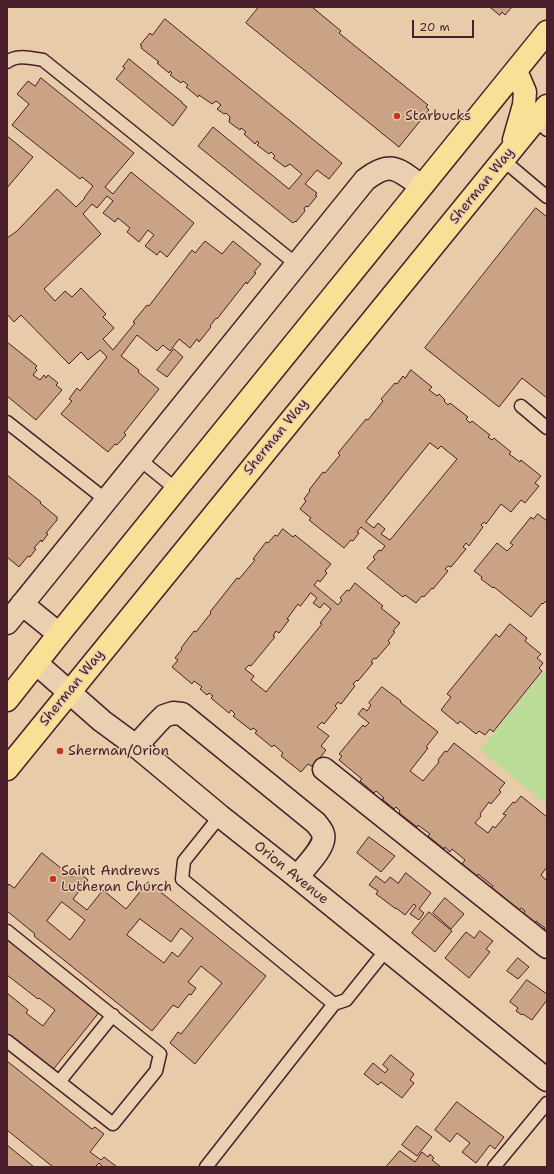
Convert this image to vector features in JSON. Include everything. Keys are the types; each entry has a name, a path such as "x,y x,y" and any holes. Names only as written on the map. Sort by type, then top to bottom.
{"main road":[{"path":"7,700 176,489 547,32"},
{"path":"507,155 524,105 525,92 516,71"},
{"name":"Sherman Way","path":"7,769 507,155 543,119"}],"street":[{"path":"7,623 296,264 366,180 377,170 388,168 400,171 421,186"},
{"path":"22,604 59,634"},
{"name":"Orion Avenue","path":"36,664 102,720 547,1080"},
{"path":"136,746 164,716 173,713 182,714 316,823 323,833 324,842 296,877"},
{"path":"324,769 547,947"}],"lane":[{"path":"7,62 12,58 27,57 43,60 296,264"},
{"path":"507,155 525,179 547,197"},
{"path":"521,406 547,428"},
{"path":"7,422 106,500"},
{"path":"139,459 176,489"},
{"path":"220,816 184,861 182,879 334,1004"},
{"path":"7,931 160,1054 156,1071 113,1124 7,1040"},
{"path":"206,1167 334,1004 346,1000 386,950"},
{"path":"59,1082 113,1016"},
{"path":"494,1167 547,1103"}],"green space":[{"path":"547,667 547,805 480,750"}],"building":[{"path":"259,7 312,7 341,31 339,33 428,105 426,107 429,110 399,147 246,23"},
{"path":"490,7 512,7 505,15 502,12 500,15"},
{"path":"165,19 342,163 329,179 317,170 305,184 317,193 315,195 317,196 308,207 306,206 304,209 305,211 296,222 295,221 293,223 198,146 213,127 289,189 302,174 290,164 285,167 273,158 275,156 271,152 269,154 257,145 259,143 257,141 255,144 244,134 246,132 241,128 240,130 229,122 230,117 226,113 224,114 217,109 221,105 216,101 212,104 199,95 198,97 186,87 188,85 183,81 181,83 170,75 172,73 170,71 169,73 157,63 159,62 141,48 142,46 140,45 150,33 152,35"},
{"path":"129,59 187,107 173,126 116,79 125,68 123,67"},
{"path":"41,78 134,153 105,187 113,194 131,172 194,223 167,257 160,251 157,255 145,246 154,235 148,230 139,242 127,232 130,228 118,218 115,222 103,213 113,201 107,196 97,208 92,204 83,214 101,234 44,289 55,301 65,291 72,297 81,288 106,314 103,317 114,328 103,339 113,350 135,323 133,322 147,305 149,306 192,250 195,253 205,241 222,254 233,241 261,264 254,272 256,273 247,284 246,282 217,319 216,318 199,342 197,339 190,348 179,339 170,351 163,345 157,351 137,335 121,356 139,370 138,372 159,389 124,433 126,435 108,452 61,414 72,401 69,399 77,388 80,391 107,357 100,350 88,360 81,352 69,364 21,315 14,322 7,314 7,238 17,231 57,189 76,207 85,198 93,186 82,177 80,179 12,125 29,104 17,94 28,81 35,86"},
{"path":"7,136 33,157 7,188"},
{"path":"536,208 547,217 547,398 522,378 499,407 425,348"},
{"path":"7,342 37,366 35,368 37,370 33,375 40,380 44,375 46,378 48,375 58,383 56,385 62,390 36,420 7,396"},
{"path":"174,349 183,357 167,377 157,370"},
{"path":"411,370 432,387 429,390 437,396 439,394 448,405 450,403 468,417 466,419 470,423 472,421 490,435 488,437 492,440 494,438 511,452 509,454 520,462 521,460 541,476 535,483 539,486 525,503 521,500 511,512 501,504 486,524 484,522 481,525 483,527 469,546 466,543 463,547 466,549 451,567 448,566 445,569 448,571 433,589 432,588 424,597 422,596 416,603 405,595 403,597 367,568 375,559 373,557 385,546 361,527 357,532 359,533 353,541 351,540 344,548 309,520 311,518 300,509 306,501 304,499 310,491 309,490 323,472 325,473 340,455 338,453 366,419 368,420 383,401 381,399 403,376 405,378","holes":["430,443 438,449 441,446 457,459 390,540 381,534 385,529 378,523 374,528 366,522"]},
{"path":"7,475 57,517 57,520 46,533 48,534 42,542 41,540 34,548 36,549 30,557 28,556 19,567 7,557"},
{"path":"538,514 547,521 547,600 543,604 542,603 531,617 494,587 493,588 481,579 482,577 474,571 497,543 507,551 513,545 510,543 531,517 533,519"},
{"path":"283,529 293,537 295,535 331,564 325,571 327,573 320,582 318,580 314,585 338,605 342,600 340,598 347,590 349,591 355,583 383,606 381,608 400,623 393,631 395,632 388,641 390,643 376,659 374,658 371,662 373,663 358,681 357,680 353,684 355,686 341,704 338,702 335,706 337,708 324,724 322,722 317,727 329,736 321,746 326,750 313,767 308,764 301,772 281,756 283,753 274,745 272,747 255,733 257,731 253,728 251,730 233,716 235,714 231,710 229,713 211,698 213,696 209,693 207,695 200,689 202,687 194,681 192,684 172,667 178,660 175,658 182,649 181,648 194,631 196,632 237,578 239,579 255,560 253,559 266,542 268,543 275,535 277,536","holes":["311,593 317,598 313,603 320,608 324,603 331,609 320,623 322,624 266,692 251,680 254,676 245,669 249,665 251,666 275,637 273,636 276,631 279,633 289,620 287,619 298,604 300,606"]},
{"path":"510,624 527,638 525,641 541,654 537,658 543,663 539,668 542,671 493,732 490,729 485,735 479,731 476,734 460,721 458,724 441,710 451,697 447,694 496,634 499,637"},
{"path":"382,687 438,732 426,747 428,748 410,771 423,781 439,762 438,760 445,751 447,752 454,743 505,783 499,790 501,792 491,804 489,802 475,823 488,833 493,826 495,828 506,815 503,814 513,802 515,803 521,796 547,817 547,867 541,875 547,881 547,932 544,930 545,928 536,921 535,923 523,914 525,911 521,908 519,910 491,888 493,886 462,864 465,860 452,849 450,852 445,847 444,849 428,836 430,834 418,825 417,827 399,813 400,811 396,807 394,809 382,799 384,798 376,791 374,793 360,781 362,779 339,760 342,756 339,754 363,725 365,727 369,723 358,714 363,708 367,711 371,705 369,703"},
{"path":"369,837 395,856 381,872 357,853"},
{"path":"42,853 72,877 77,871 88,880 73,899 87,910 103,890 126,909 148,882 266,976 195,1064 170,1043 178,1032 181,1034 222,983 201,966 188,982 196,988 191,995 189,994 178,1008 173,1005 152,1031 34,936 35,934 7,911 7,887 9,884 14,888","holes":["62,902 85,920 70,940 47,921","140,919 171,942 181,928 193,938 178,957 172,952 164,963 127,935"]},
{"path":"406,873 431,893 419,909 424,913 419,920 410,914 416,906 414,904 405,915 376,894 378,891 369,885 376,876 385,883 390,877 398,883"},
{"path":"445,898 464,914 451,929 433,913"},
{"path":"429,912 452,931 435,952 412,933"},
{"path":"480,931 493,941 486,949 490,952 469,978 445,958 466,932 474,938"},
{"path":"7,935 101,1010 52,1071 7,1035 7,993 28,1010 26,1013 43,1026 55,1010 7,975"},
{"path":"518,958 529,967 518,979 507,971"},
{"path":"527,980 547,994 547,1000 532,1020 516,1011 518,1008 510,1002"},
{"path":"391,1055 414,1074 410,1080 414,1083 402,1098 381,1082 378,1085 364,1074 373,1063 385,1073 388,1069 383,1065"},
{"path":"7,1061 92,1129 95,1127 104,1134 90,1152 101,1160 104,1157 117,1167 103,1167 99,1163 95,1167 53,1167 7,1130"},
{"path":"457,1102 504,1137 495,1149 490,1145 476,1163 462,1152 470,1143 457,1133 450,1142 435,1130"},
{"path":"417,1126 432,1137 417,1156 402,1145"},
{"path":"7,1145 34,1167 7,1167"},
{"path":"400,1151 415,1162 422,1152 428,1157 430,1154 434,1158 432,1160 441,1167 388,1167 387,1166"}],"place":[{"name":"Starbucks","path":"397,116"},
{"name":"Sherman/Orion","path":"60,751"},
{"name":"Saint Andrews Lutheran Church","path":"53,879"}]}
